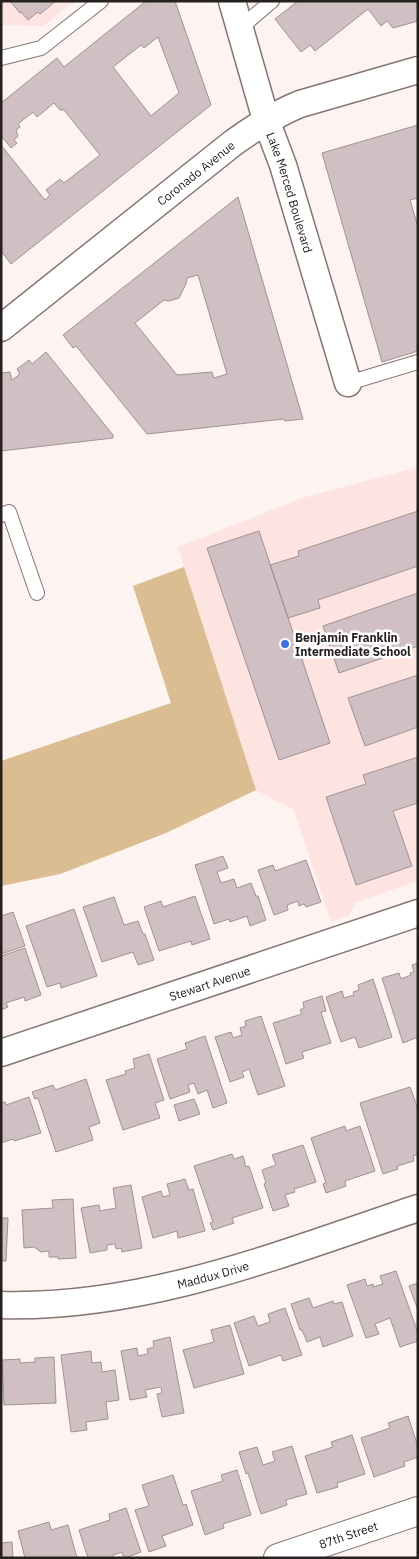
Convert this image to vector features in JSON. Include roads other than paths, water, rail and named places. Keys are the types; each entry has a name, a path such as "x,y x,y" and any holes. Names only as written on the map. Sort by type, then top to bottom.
{"street":[{"name":"Lake Merced Boulevard","path":"232,1 266,120 283,165 348,383"},
{"name":"Coronado Avenue","path":"1,328 233,143 266,120 283,110 300,104 418,70"},
{"name":"Stewart Avenue","path":"1,1052 418,913"},
{"name":"Maddux Drive","path":"1,1305 66,1302 125,1295 181,1284 240,1267 418,1208"},
{"name":"87th Street","path":"278,1558 418,1511"}],"lane":[{"path":"1,58 41,48 101,1"},
{"path":"240,28 272,1"},
{"path":"348,383 418,362"},
{"path":"1,515 8,512 37,593"}],"place":[{"name":"Benjamin Franklin Intermediate School","path":"285,644"}]}
